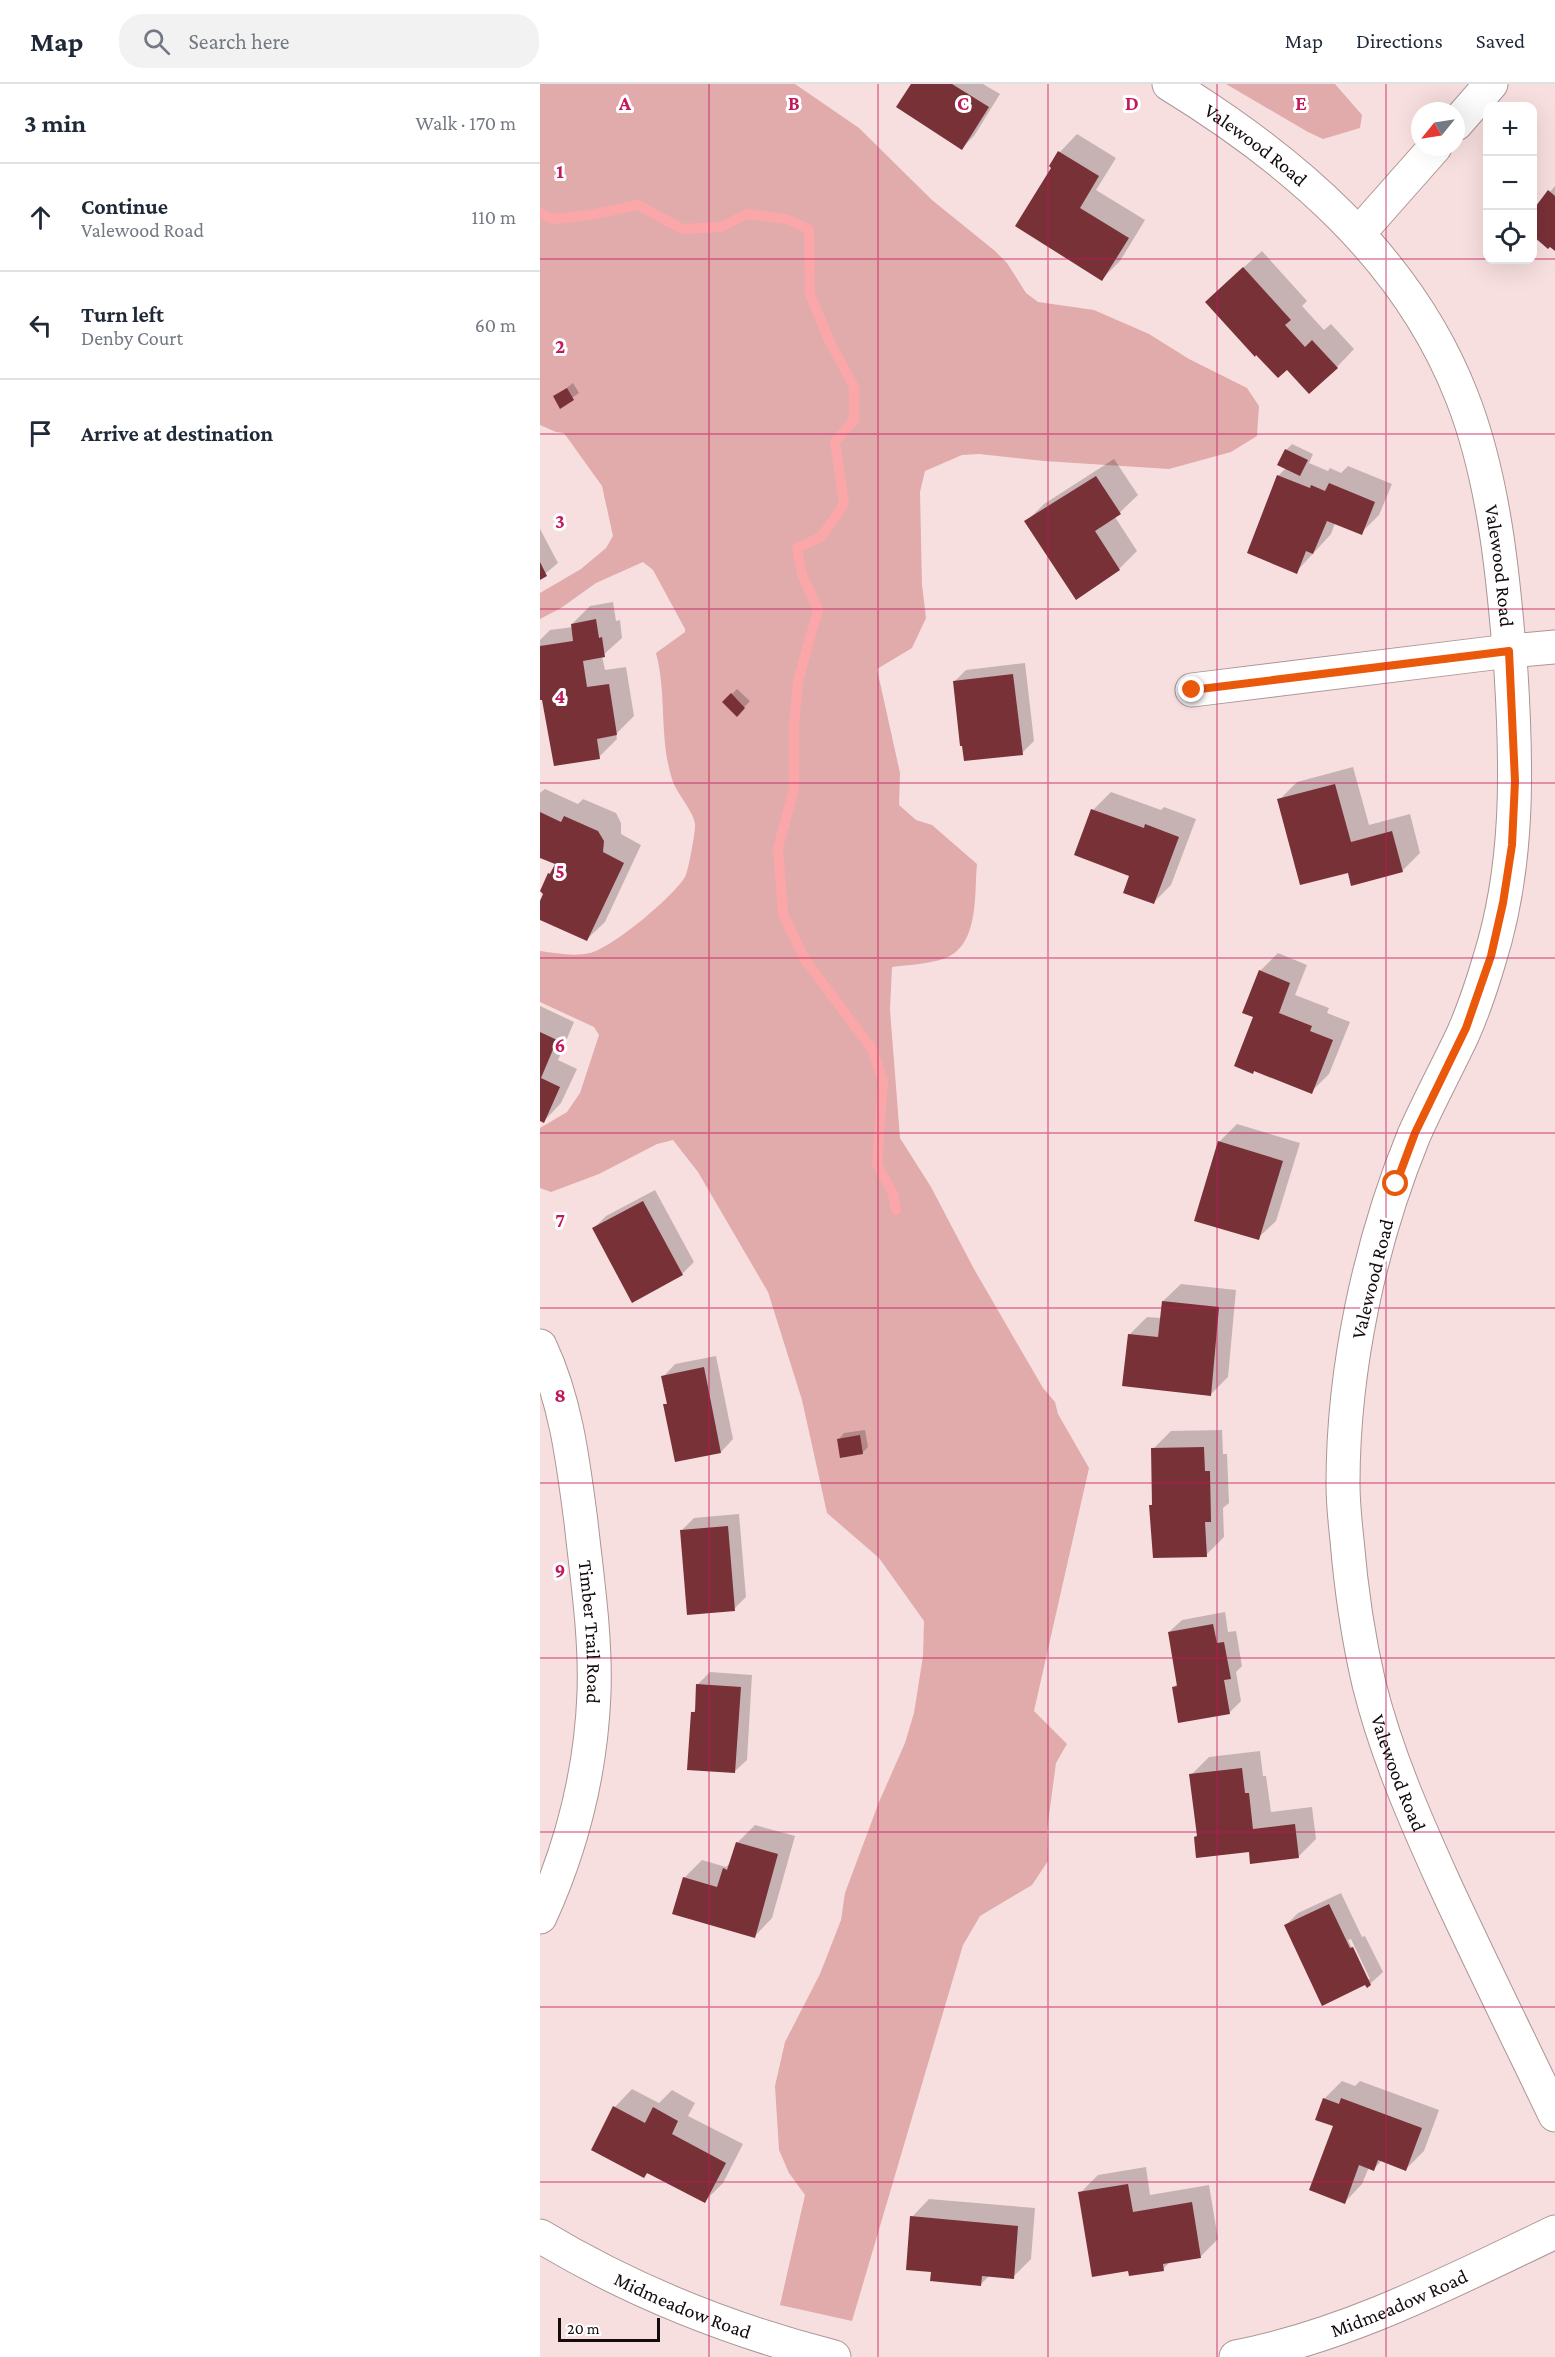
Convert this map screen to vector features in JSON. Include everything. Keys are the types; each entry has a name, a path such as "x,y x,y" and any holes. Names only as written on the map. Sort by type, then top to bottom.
{"street":[{"name":"Valewood Road","path":"1169,84 1219,115 1306,181 1359,233 1406,292 1436,340 1462,397 1480,455 1497,535 1509,651 1515,781 1512,845 1503,903 1491,956 1466,1028 1415,1133 1396,1184 1379,1241 1351,1367 1343,1488 1357,1626 1370,1687 1391,1755 1416,1820 1444,1882 1555,2115"},
{"path":"1465,114 1491,84"},
{"path":"1359,233 1427,156"},
{"path":"1192,690 1555,647"},
{"name":"Timber Trail Road","path":"540,1346 551,1369 571,1443 592,1617 594,1693 587,1765 570,1842 540,1917"},
{"name":"Midmeadow Road","path":"1236,2357 1280,2348 1358,2322 1439,2287 1555,2232"},
{"name":"Midmeadow Road","path":"540,2236 587,2264 669,2303 778,2342 834,2357"}],"shaded area":[{"path":"540,84 795,84 859,128 932,200 995,251 1007,263 1026,293 1038,302 1094,310 1149,334 1189,359 1247,388 1259,406 1257,436 1231,452 1169,469 1044,461 979,454 962,455 925,471 920,492 922,585 926,618 912,648 877,669 900,773 899,805 916,820 932,825 977,864 973,918 964,943 955,953 943,959 892,967 890,1010 900,1138 931,1187 974,1269 1043,1388 1055,1402 1058,1414 1089,1468 1034,1711 1067,1744 1056,1763 1047,1830 1048,1861 1032,1885 980,1916 963,1945 852,2321 780,2305 805,2195 789,2173 779,2150 775,2086 785,2042 820,1974 841,1920 845,1893 879,1802 905,1743 914,1713 923,1656 924,1621 879,1558 827,1513 802,1400 768,1292 698,1172 673,1140 657,1144 599,1174 551,1192 540,1188 540,1128 567,1112 580,1093 599,1035 594,1027 540,1002 540,951 571,955 590,953 612,942 641,921 668,897 685,877 692,851 695,824 674,784 668,763 656,653 685,632 685,629 653,570 643,562 596,583 561,608 540,619 540,593 581,569 606,548 613,536 602,486 564,433 540,425"},
{"path":"1226,84 1335,84 1362,115 1360,128 1323,139"}],"building":[{"path":"911,84 952,84 989,107 962,150 896,107"},
{"path":"1058,151 1099,176 1080,208 1129,238 1102,281 1015,226 1051,168 1049,166"},
{"path":"1548,190 1555,196 1555,251 1550,247 1548,249 1537,239 1537,205"},
{"path":"1243,267 1291,320 1285,325 1305,347 1312,340 1338,368 1309,394 1287,370 1278,378 1256,355 1255,357 1205,302"},
{"path":"567,388 574,400 560,409 553,396"},
{"path":"1285,449 1308,460 1300,476 1277,465"},
{"path":"1277,475 1310,488 1311,485 1325,491 1329,483 1375,502 1362,535 1327,521 1313,554 1306,551 1297,574 1247,553"},
{"path":"1096,476 1121,514 1095,531 1120,570 1076,600 1024,521"},
{"path":"540,562 547,576 540,580"},
{"path":"596,619 605,657 583,661 587,687 609,684 617,735 597,739 600,759 554,766 542,700 540,700 540,646 573,641 571,624"},
{"path":"1013,674 1023,755 964,761 962,746 960,746 953,681"},
{"path":"731,693 745,708 737,717 722,702"},
{"path":"1335,784 1351,842 1392,831 1403,872 1351,886 1348,873 1300,885 1277,799"},
{"path":"1091,809 1144,828 1145,824 1179,837 1154,904 1123,893 1129,876 1074,855"},
{"path":"540,812 561,822 564,816 598,831 604,841 603,852 624,863 587,941 540,920 540,901 543,894 540,891 555,864 540,858"},
{"path":"1259,970 1290,983 1279,1013 1312,1026 1310,1031 1333,1040 1312,1094 1254,1071 1253,1074 1234,1066 1253,1017 1242,1013"},
{"path":"540,1032 557,1040 541,1078 560,1087 544,1123 540,1121"},
{"path":"1218,1141 1283,1161 1259,1240 1194,1221"},
{"path":"643,1201 683,1275 632,1303 592,1228"},
{"path":"1162,1301 1219,1307 1211,1396 1122,1386 1128,1334 1158,1337"},
{"path":"704,1367 721,1453 675,1462 663,1404 667,1404 661,1376"},
{"path":"860,1435 863,1454 840,1458 837,1439"},
{"path":"1204,1447 1205,1471 1210,1471 1211,1522 1205,1522 1207,1557 1153,1558 1149,1505 1152,1505 1151,1448"},
{"path":"728,1526 735,1611 687,1615 680,1530"},
{"path":"1213,1624 1217,1643 1224,1642 1231,1679 1224,1680 1230,1714 1178,1723 1172,1687 1177,1686 1168,1632"},
{"path":"696,1684 741,1687 735,1773 687,1770 691,1712 695,1712"},
{"path":"1242,1768 1245,1793 1249,1793 1253,1829 1295,1824 1299,1858 1250,1864 1249,1852 1196,1858 1194,1837 1197,1836 1189,1774"},
{"path":"736,1842 778,1854 755,1938 672,1914 683,1877 717,1887 723,1868 727,1870"},
{"path":"1329,1904 1371,1985 1367,1988 1365,1985 1322,2006 1284,1925"},
{"path":"1323,2098 1339,2104 1341,2098 1422,2128 1406,2171 1378,2160 1374,2171 1359,2165 1345,2204 1309,2190 1333,2126 1315,2120"},
{"path":"613,2106 645,2123 653,2107 678,2121 672,2134 726,2163 705,2203 647,2173 644,2178 591,2150"},
{"path":"1128,2184 1133,2212 1192,2202 1201,2258 1163,2264 1164,2271 1129,2276 1128,2271 1092,2277 1078,2192"},
{"path":"910,2216 1018,2226 1014,2279 982,2276 981,2286 930,2281 931,2272 906,2270"}],"waterway":[{"path":"540,213 552,219 590,215 638,205 682,229 721,227 747,214 786,219 809,229 810,294 829,340 854,387 854,420 835,442 844,504 821,537 797,548 802,574 818,610 798,681 794,726 794,789 778,848 783,914 804,958 872,1049 883,1080 877,1164 893,1194 896,1210"}],"route":[{"path":"1192,690 1509,651 1515,781 1512,845 1503,903 1491,956 1466,1028 1415,1133 1396,1184"}]}
